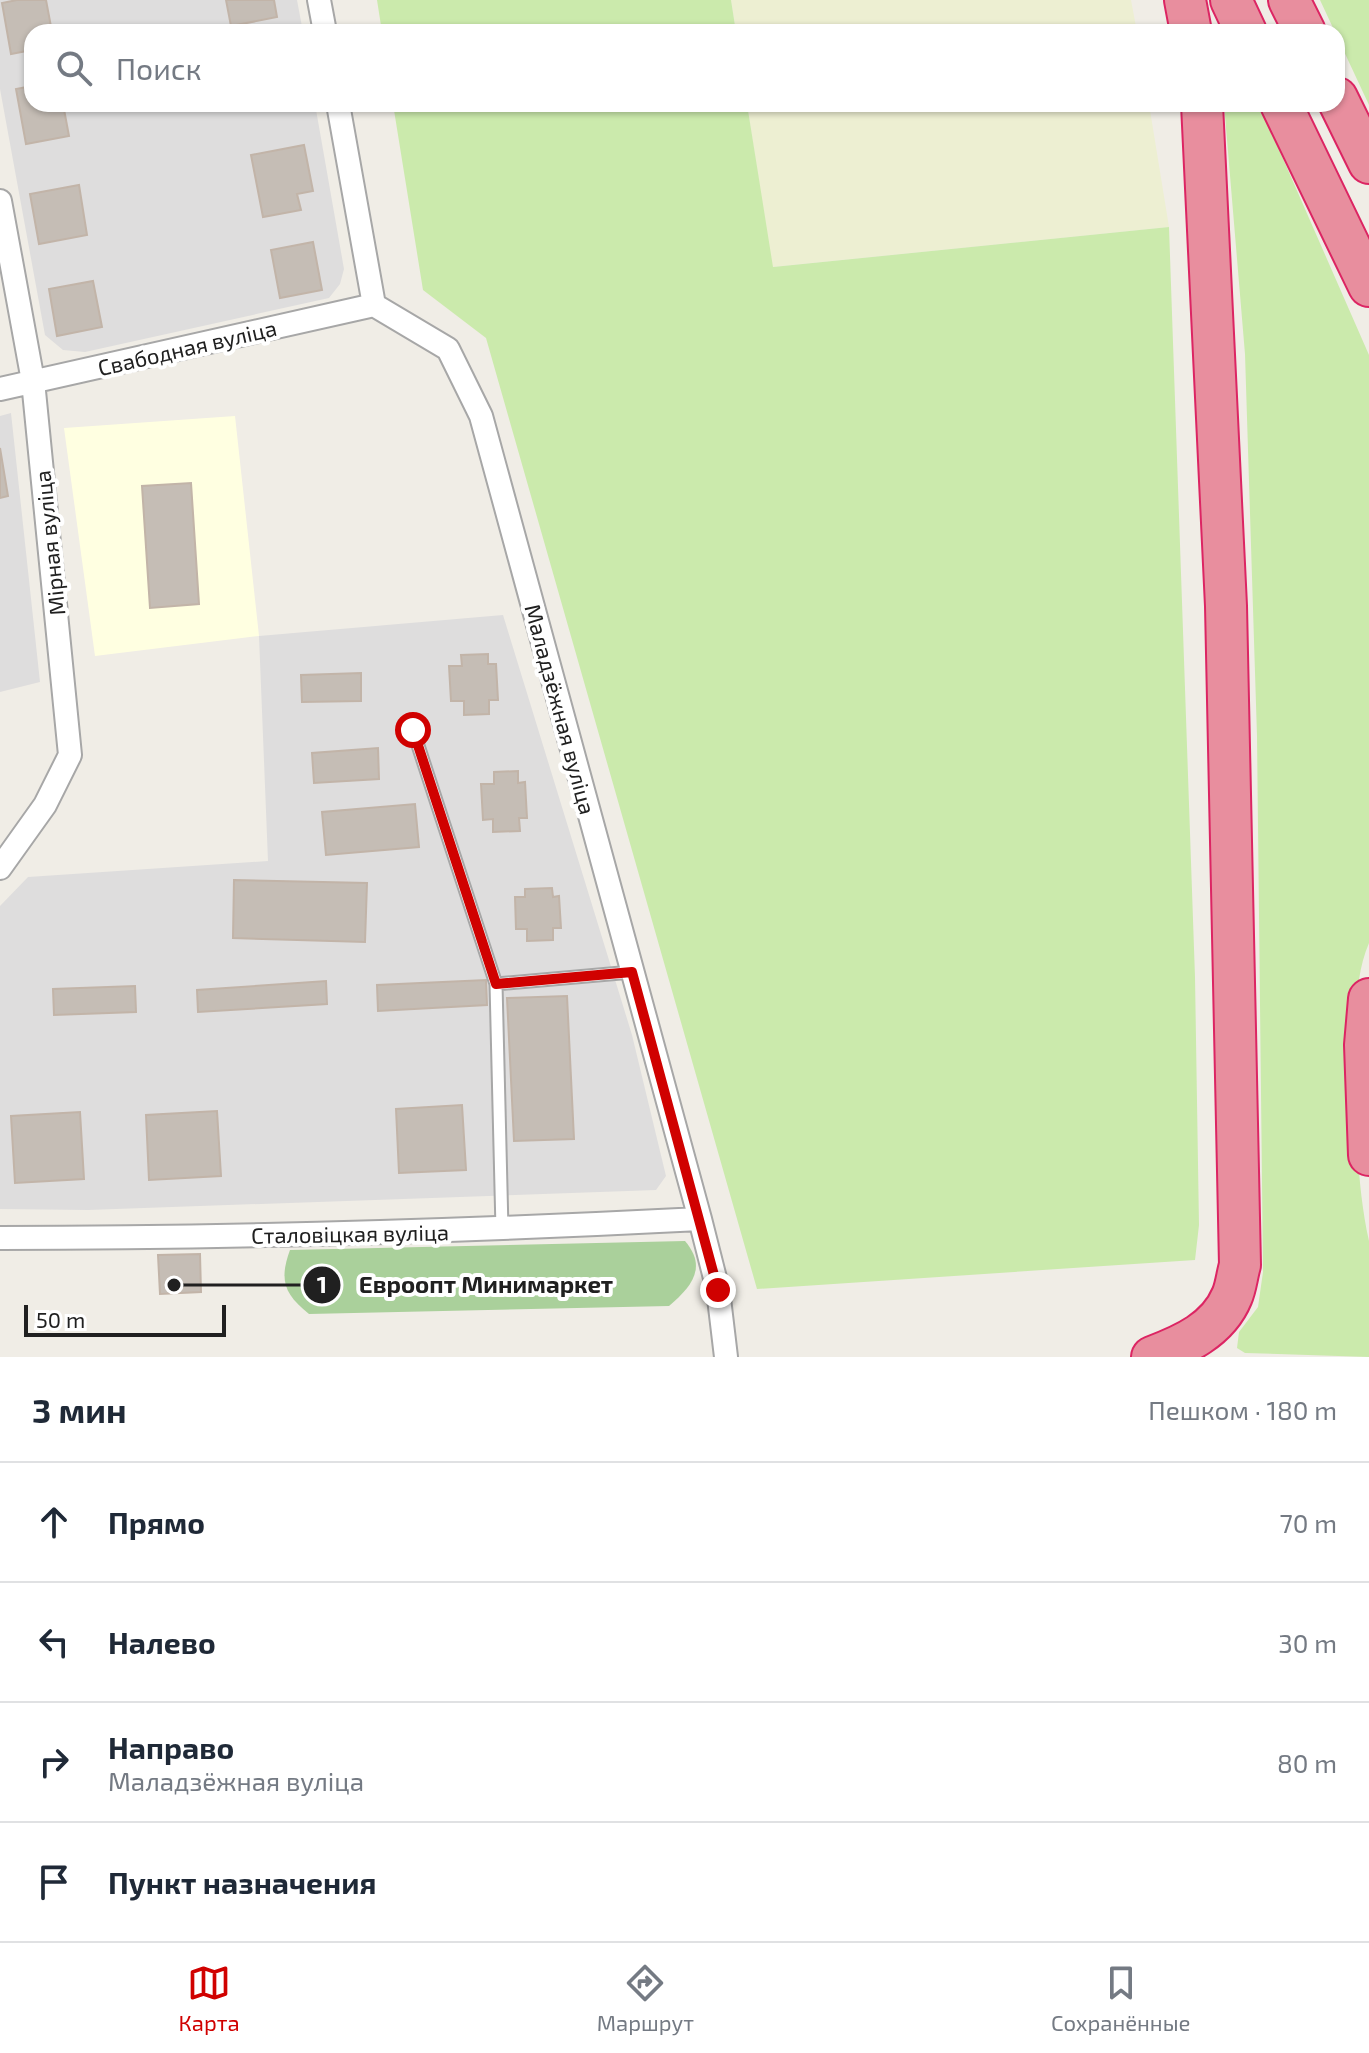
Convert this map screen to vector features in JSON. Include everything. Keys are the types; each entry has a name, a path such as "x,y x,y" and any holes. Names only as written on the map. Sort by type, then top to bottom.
{"highway":[{"path":"1185,0 1190,24"},
{"path":"1231,0 1242,24"},
{"path":"1289,0 1301,24"},
{"path":"1152,1357 1185,1345 1208,1329 1232,1298 1240,1265 1226,606 1202,112"},
{"path":"1285,112 1369,286"},
{"path":"1344,112 1369,163"},
{"path":"1369,999 1365,1045 1369,1155"}],"street":[{"path":"319,0 324,24"},
{"path":"339,112 374,305"},
{"name":"Мірная вуліца","path":"0,201 33,381 70,755 45,805 0,868"},
{"name":"Свабодная вуліца","path":"0,389 374,305"},
{"name":"Маладзёжная вуліца","path":"374,305 448,349 481,416 700,1219 718,1290 726,1357"},
{"name":"Сталовіцкая вуліца","path":"0,1238 502,1229 700,1219"}],"lane":[{"path":"413,730 496,984 502,1229"},
{"path":"496,984 632,972"}],"shaded area":[{"path":"0,0 297,0 302,24 24,24 24,112 316,112 344,269 340,284 329,298 85,352 63,350 45,335 0,89"},
{"path":"731,0 1131,0 1136,24 735,24"},
{"path":"748,112 1150,112 1169,227 772,267"},
{"path":"11,413 40,682 0,692 0,416"},
{"path":"235,416 259,636 95,656 64,428"},
{"path":"503,615 632,1035 666,1176 656,1190 88,1210 0,1209 0,906 28,877 268,861 259,636"}],"green space":[{"path":"377,0 731,0 735,24 381,24"},
{"path":"1320,0 1369,0 1369,105 1345,54 1345,24 1331,24"},
{"path":"394,112 748,112 773,267 1169,227 1195,977 1199,1225 1195,1260 757,1289 486,338 423,290"},
{"path":"1225,112 1263,112 1369,355 1369,943 1358,985 1356,1104 1361,1196 1369,1241 1369,1357 1245,1353 1237,1348 1239,1332 1258,1307 1263,1272 1257,736 1245,354"},
{"path":"685,1241 692,1251 696,1268 690,1284 669,1306 309,1314 289,1293 285,1278 290,1250"}],"building":[{"path":"46,0 50,24 24,24 24,52 11,54 2,3"},
{"path":"226,0 274,0 277,17 231,24"},
{"path":"24,88 24,112 64,112 69,136 26,144 16,89"},
{"path":"304,145 313,191 297,194 301,210 263,217 251,155"},
{"path":"79,185 87,235 39,244 30,194"},
{"path":"313,242 322,290 280,298 271,250"},
{"path":"93,281 102,327 57,336 49,289"},
{"path":"0,448 8,496 0,498"},
{"path":"191,483 199,604 150,608 142,486"},
{"path":"488,654 488,664 496,664 498,700 489,700 489,714 464,715 464,701 451,701 449,666 462,666 461,655"},
{"path":"361,673 361,701 302,702 301,675"},
{"path":"378,748 379,779 314,783 312,753"},
{"path":"518,771 518,783 525,782 527,818 519,818 520,831 493,832 493,819 483,820 481,784 494,784 494,772"},
{"path":"415,804 419,847 326,855 322,812"},
{"path":"234,880 367,883 365,942 233,938"},
{"path":"552,888 553,897 559,896 561,928 553,928 553,940 527,941 527,929 516,929 515,897 525,897 525,889"},
{"path":"486,980 487,1005 378,1011 377,985"},
{"path":"326,981 327,1004 198,1012 197,990"},
{"path":"135,986 136,1012 54,1015 53,989"},
{"path":"567,996 574,1139 514,1141 507,998"},
{"path":"462,1105 466,1170 399,1173 396,1109"},
{"path":"217,1111 221,1176 149,1180 146,1115"},
{"path":"80,1112 84,1179 15,1183 11,1116"},
{"path":"200,1254 201,1292 160,1294 158,1255"}],"place":[{"name":"Евроопт Минимаркет","path":"174,1285"}],"route":[{"path":"413,730 496,984 632,972 718,1290"}]}
